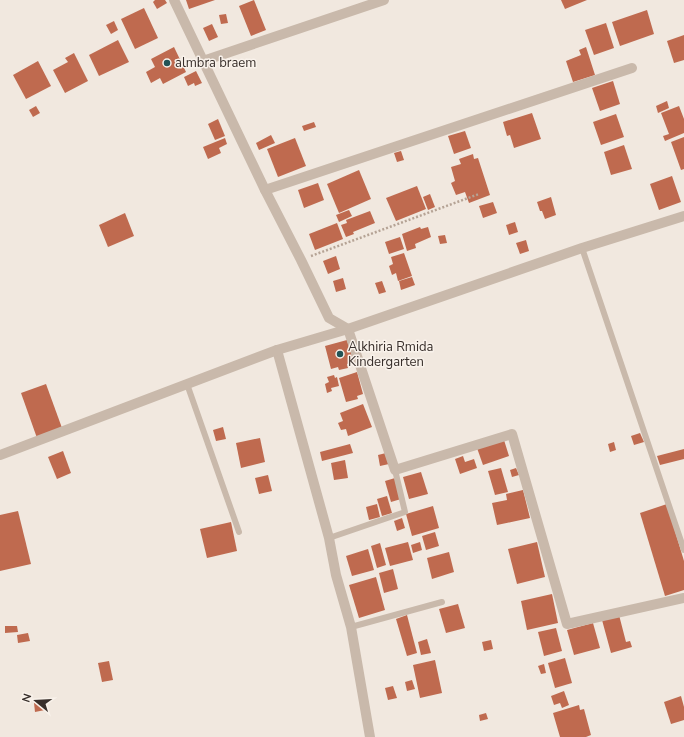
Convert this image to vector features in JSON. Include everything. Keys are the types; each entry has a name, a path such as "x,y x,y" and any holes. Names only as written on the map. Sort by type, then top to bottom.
{"street":[{"path":"174,0 265,190 329,318 348,329 395,470 512,434 567,624 684,598"},
{"path":"203,61 384,0"},
{"path":"265,190 632,68"},
{"path":"0,455 277,350 348,329 582,248 684,216"},
{"path":"277,350 329,538 336,575 350,627 370,737"}],"lane":[{"path":"582,248 684,550"},
{"path":"187,384 239,532"},
{"path":"329,538 405,512 395,470"},
{"path":"350,627 442,602"}],"path":[{"path":"301,260 479,194"}],"building":[{"path":"155,0 165,0 167,3 157,9 153,2"},
{"path":"186,0 215,0 189,9"},
{"path":"254,0 266,30 251,36 239,6"},
{"path":"561,0 587,0 565,9"},
{"path":"144,8 158,38 135,49 121,19"},
{"path":"647,10 654,34 620,46 612,22"},
{"path":"226,14 228,23 221,24 219,15"},
{"path":"114,21 118,30 111,34 106,25"},
{"path":"606,23 614,48 594,55 585,30"},
{"path":"212,24 218,37 209,41 203,28"},
{"path":"684,35 684,60 674,63 667,41"},
{"path":"118,40 129,62 99,76 89,55"},
{"path":"174,47 186,72 163,84 160,78 151,83 146,72 155,67 151,59"},
{"path":"586,47 595,75 573,82 566,61 581,55 579,50"},
{"path":"74,53 88,81 65,93 53,70 68,62 65,58"},
{"path":"38,61 51,86 26,99 13,75"},
{"path":"196,71 202,83 195,86 194,83 188,86 184,77"},
{"path":"613,81 620,104 600,111 592,88"},
{"path":"667,101 669,108 658,113 656,106"},
{"path":"36,106 40,113 33,117 29,110"},
{"path":"679,106 684,119 684,133 665,141 663,136 669,134 661,113"},
{"path":"532,113 541,139 514,148 510,135 507,136 503,122"},
{"path":"616,114 624,137 601,145 593,122"},
{"path":"218,119 225,136 215,140 208,124"},
{"path":"314,122 316,127 304,131 302,126"},
{"path":"465,131 471,148 454,154 448,136"},
{"path":"271,135 275,143 259,150 256,143"},
{"path":"684,137 684,169 681,170 671,142"},
{"path":"225,138 227,144 219,148 221,153 208,159 203,147"},
{"path":"295,138 306,166 278,177 267,149"},
{"path":"624,145 632,169 611,175 604,152"},
{"path":"401,151 404,160 397,162 394,153"},
{"path":"473,154 474,159 478,158 490,195 469,203 465,192 456,195 451,183 455,181 451,167 461,164 459,159"},
{"path":"359,170 371,199 339,213 327,184"},
{"path":"672,176 681,202 659,210 650,184"},
{"path":"318,183 324,200 304,208 298,190"},
{"path":"417,186 426,209 396,221 386,198"},
{"path":"430,194 435,207 428,210 423,197"},
{"path":"551,197 556,215 545,219 537,202"},
{"path":"493,202 497,213 483,218 479,206"},
{"path":"349,210 352,216 339,222 336,215"},
{"path":"370,211 375,223 353,232 354,234 346,237 341,225 347,223 346,220"},
{"path":"125,213 134,236 108,247 99,225"},
{"path":"515,222 518,232 509,235 506,225"},
{"path":"337,223 343,239 315,250 309,234"},
{"path":"420,227 421,229 428,227 431,237 415,244 416,248 407,251 402,234"},
{"path":"445,235 447,243 440,244 438,236"},
{"path":"400,237 404,249 389,254 385,242"},
{"path":"526,240 529,251 520,254 516,243"},
{"path":"404,253 412,276 398,281 396,273 392,275 389,266 393,264 391,257"},
{"path":"336,256 340,269 328,274 323,261"},
{"path":"412,277 415,285 401,290 399,281"},
{"path":"343,278 346,289 336,292 333,281"},
{"path":"382,281 386,292 379,294 375,283"},
{"path":"347,340 354,362 347,364 348,368 339,370 338,367 331,369 325,346"},
{"path":"357,372 363,394 357,396 358,399 346,402 339,378"},
{"path":"334,375 335,378 337,377 339,386 331,388 332,391 327,393 325,384 329,382 327,377"},
{"path":"46,384 62,428 37,438 21,393"},
{"path":"363,404 372,427 348,436 346,429 341,430 338,423 343,421 340,413"},
{"path":"223,427 226,439 216,441 213,430"},
{"path":"640,433 644,442 634,445 631,436"},
{"path":"260,438 265,462 241,468 236,443"},
{"path":"504,440 509,456 483,465 477,448"},
{"path":"614,442 616,450 610,452 608,444"},
{"path":"350,444 353,453 322,461 320,452"},
{"path":"684,449 684,459 660,465 657,456"},
{"path":"63,451 71,473 57,479 48,457"},
{"path":"386,453 389,464 380,466 378,455"},
{"path":"463,456 465,462 474,459 477,468 460,474 455,459"},
{"path":"345,460 348,478 334,480 331,463"},
{"path":"501,468 508,492 495,495 488,471"},
{"path":"516,468 519,475 512,477 510,470"},
{"path":"421,472 428,494 409,499 403,477"},
{"path":"268,475 272,491 259,494 255,478"},
{"path":"395,478 401,499 391,502 385,481"},
{"path":"523,490 530,518 497,525 492,503 507,500 506,494"},
{"path":"387,496 392,513 382,516 377,499"},
{"path":"377,504 380,517 369,520 366,507"},
{"path":"667,504 684,561 684,590 665,596 640,513"},
{"path":"433,506 439,528 412,536 406,514"},
{"path":"18,511 31,564 0,571 0,515"},
{"path":"402,518 405,528 397,531 394,521"},
{"path":"231,522 237,551 207,558 200,529"},
{"path":"435,532 439,546 426,550 422,536"},
{"path":"408,542 413,560 390,566 385,548"},
{"path":"420,542 422,550 413,553 411,545"},
{"path":"537,542 545,577 517,584 508,549"},
{"path":"380,543 386,565 377,568 371,546"},
{"path":"368,549 374,570 352,576 346,556"},
{"path":"449,552 454,572 432,579 427,558"},
{"path":"393,569 398,589 384,593 379,573"},
{"path":"376,577 385,610 359,618 349,585"},
{"path":"552,594 558,623 527,630 521,601"},
{"path":"458,604 465,628 446,633 439,609"},
{"path":"407,615 417,653 407,656 396,619"},
{"path":"619,615 626,642 630,641 632,647 611,653 602,620"},
{"path":"593,623 600,648 574,655 567,630"},
{"path":"5,626 17,626 18,632 5,633"},
{"path":"556,628 562,651 544,656 538,632"},
{"path":"28,633 30,641 18,643 17,635"},
{"path":"427,639 431,653 421,655 418,642"},
{"path":"491,640 493,649 484,651 482,642"},
{"path":"565,658 572,683 555,688 548,663"},
{"path":"435,660 442,693 420,698 413,665"},
{"path":"109,661 113,680 102,682 98,663"},
{"path":"544,664 546,673 541,674 538,666"},
{"path":"412,680 415,689 407,691 405,682"},
{"path":"393,686 397,698 388,700 385,688"},
{"path":"564,691 569,705 562,708 560,703 554,705 551,696"},
{"path":"681,696 684,707 684,720 671,724 664,702"},
{"path":"44,701 45,710 35,712 34,703"},
{"path":"579,705 580,710 584,709 591,735 586,737 560,737 553,713"},
{"path":"486,713 488,719 480,721 479,715"}],"place":[{"name":"almbra braem","path":"167,63"},
{"name":"Alkhiria Rmida Kindergarten","path":"340,354"}]}
